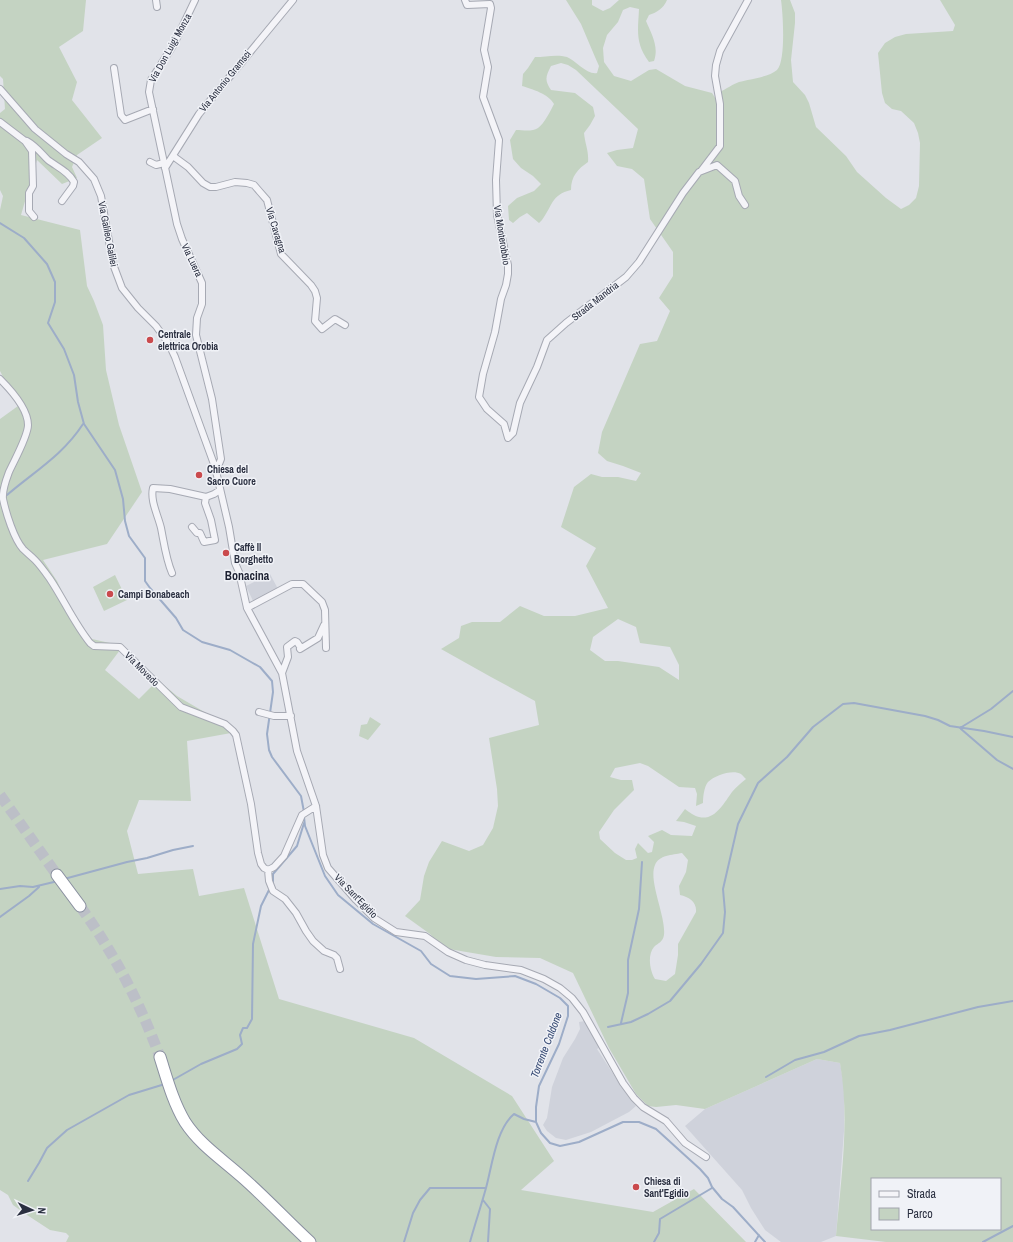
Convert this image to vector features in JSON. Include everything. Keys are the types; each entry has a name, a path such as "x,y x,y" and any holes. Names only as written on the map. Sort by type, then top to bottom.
{"highway":[{"path":"57,875 80,906"},
{"path":"160,1057 173,1097 184,1121 194,1135 210,1151 242,1176 310,1242"}],"street":[{"path":"156,0 157,7"},
{"name":"Via Don Luigi Monza","path":"165,166 149,92 151,80 174,44 195,0"},
{"name":"Via Antonio Gramsci","path":"165,166 173,156 199,114 293,0"},
{"name":"Via Monterobbio","path":"465,0 467,5 486,3 490,4 491,8 484,50 488,67 483,97 499,140 496,180 497,214 508,265 508,274 501,299 495,332 483,374 479,397 488,409 504,424 508,438"},
{"name":"Strada Mandria","path":"508,438 513,433 520,403 537,367 547,340 566,323 626,277 638,262 683,194 720,146 720,104 715,76 716,64 720,51 748,0"},
{"path":"114,68 121,115 125,120 153,109"},
{"name":"Via Galileo Galilei","path":"0,88 35,129 66,154 79,162 94,179 101,196 112,264 122,288 138,308 156,326 169,344 181,371 215,467 220,490"},
{"path":"0,122 34,146 48,160 71,177 74,182 73,186 62,200"},
{"path":"25,141 32,150 33,186 29,193 29,201 30,211 34,217"},
{"name":"Via Cavagna","path":"173,156 188,167 203,183 210,187 235,182 254,185 267,200 281,254 315,291 317,298 315,321 322,329 335,319 345,325"},
{"path":"150,162 156,165 165,166"},
{"path":"701,171 717,165 735,181 739,196 745,205"},
{"name":"Via Luera","path":"165,166 177,224 182,239 202,283 202,304 197,318 196,334 212,399 221,459 219,464 215,467"},
{"name":"Via Movedo","path":"0,379 25,411 28,426 23,443 7,477 3,490 5,504 16,537 23,549 47,575 90,643 94,646 120,647 181,707 225,724 233,731 236,735 251,804 258,853 261,864 268,870"},
{"path":"172,573 168,564 155,509 152,492 153,488 170,489 206,496 214,494 220,490"},
{"name":"Via Sant'Egidio","path":"220,490 229,527 235,563 248,608 282,673 297,751 316,806 325,861 328,868 374,918 396,932 425,936 448,952 466,960 485,965 521,970 544,979 560,988 572,998 582,1012 623,1083 634,1098 643,1107 666,1121 685,1143 706,1157"},
{"path":"192,527 197,533 200,533 204,542 215,540 211,520 205,503 206,496"},
{"path":"248,608 292,584 303,584 322,602 325,610 326,648"},
{"path":"282,673 288,657 287,647 295,641 300,648 318,638 326,620"},
{"path":"259,712 274,716 291,716"},
{"path":"316,806 302,814 284,856 274,867 268,870 269,881 273,891 285,899 293,908 313,941 324,951 334,954 337,958 340,970"}],"shaded area":[{"path":"270,574 278,589 254,603 246,586"},
{"path":"585,1021 601,1047 597,1049 636,1106 629,1112 591,1132 566,1140 556,1138 547,1131 543,1125 547,1118 552,1087 563,1058 580,1029 579,1022"},
{"path":"817,1059 840,1063 844,1086 844,1131 836,1236 821,1242 781,1242 765,1230 742,1190 685,1126 705,1109"}],"green space":[{"path":"0,0 86,0 83,31 59,47 77,82 72,100 102,138 77,155 72,167 77,178 62,184 37,160 21,215 80,230 87,286 103,325 106,370 119,425 142,492 107,544 43,560 57,581 69,606 82,627 92,639 123,646 105,670 139,699 158,680 177,696 213,717 231,733 187,741 191,801 139,800 127,831 138,874 193,869 199,896 244,888 279,999 414,1038 512,1096 554,1161 521,1190 653,1212 694,1189 746,1242 66,1242 69,1236 66,1233 50,1230 13,1205 8,1195 0,1190 0,419 18,406 0,371 0,210 3,196 0,190 0,113 5,109 3,79 0,76"},
{"path":"566,0 592,0 592,5 603,11 610,8 619,0 667,0 660,10 649,15 646,21 656,51 654,61 649,62 639,43 639,9 630,7 623,10 618,22 607,35 603,48 604,62 614,76 631,81 649,70 656,69 685,86 712,93 721,107 720,92 739,82 764,76 777,70 780,65 783,47 781,0 790,0 795,13 791,60 793,82 805,95 816,127 846,156 857,172 886,198 901,209 909,205 916,198 919,186 920,143 914,123 901,111 892,109 885,103 882,93 878,53 885,43 895,37 906,34 953,31 955,25 940,0 1013,0 1013,1242 886,1242 836,1236 844,1150 843,1084 840,1063 817,1059 705,1109 676,1105 656,1107 648,1106 636,1094 609,1048 573,973 540,958 496,957 443,948 430,934 405,916 420,900 424,876 429,862 442,841 469,851 483,845 493,828 498,806 497,789 489,738 539,725 535,701 441,649 459,638 461,626 472,622 500,622 520,606 544,616 575,616 608,608 586,566 596,548 561,527 574,487 591,474 602,477 618,477 636,481 641,473 607,461 598,453 602,432 640,344 657,341 670,311 659,298 673,276 673,252 650,219 644,179 632,169 617,166 607,153 633,148 638,129 576,70 568,65 561,63 551,66 547,75 547,81 551,90 575,93 593,107 595,116 584,133 588,162 576,173 572,181 571,190 564,192 553,201 546,215 539,223 527,213 513,223 509,220 508,206 517,198 534,191 541,184 533,176 521,168 513,159 510,140 516,130 530,130 538,128 545,120 554,104 548,97 535,90 522,86 523,74 535,57 567,57 585,70 593,73 597,73 599,66 581,24","holes":["618,619 636,627 640,643 670,647 679,665 679,680 659,667 618,661 605,661 590,650 593,637","640,763 648,766 679,787 695,788 697,794 696,806 703,803 704,792 708,782 711,779 729,772 741,774 746,779 734,790 722,806 710,816 705,818 697,816 685,809 676,821 696,826 692,836 671,835 662,830 648,836 654,842 652,852 648,853 638,843 635,849 637,858 626,860 615,853 600,839 599,832 614,810 634,790 632,780 621,780 610,777 615,768","682,853 688,860 686,872 679,886 680,895 692,900 695,905 696,912 678,944 675,974 666,981 655,979 650,963 650,954 664,935 664,927 655,889 653,872 655,865 663,857"]},
{"name":"Campi Bonabeach","path":"115,575 127,600 104,611 93,587"},
{"path":"370,717 381,724 368,740 359,736 361,725 367,724"}],"waterway":[{"name":"Torrente Caldone","path":"0,223 24,238 47,264 55,282 55,302 48,323 64,349 74,375 78,402 84,424 115,470 123,499 125,521 129,536 145,558 145,581 176,618 183,630 202,642 230,650 260,667 272,681 273,692 267,734 269,750 272,757 301,796 304,812"},
{"path":"7,495 58,454 83,424"},
{"path":"960,728 991,709 1013,691"},
{"path":"608,1027 631,1022 670,1001 701,964 723,933 725,912 723,889 738,824 758,783 787,757 813,727 843,704 854,703 925,716 950,726 1013,737"},
{"path":"961,729 997,760 1013,769"},
{"name":"Torrente Caldone","path":"304,817 305,826 325,876 338,895 373,924 421,951 431,964 450,976 476,979 515,976 536,984 560,998 568,1006 568,1016 559,1044 539,1086 536,1107 536,1122 541,1133 550,1143 560,1146 579,1142 623,1122 639,1122 656,1129 700,1169 722,1199 733,1207 765,1242"},
{"path":"273,883 273,874 297,846 304,823"},
{"path":"64,879 193,846"},
{"path":"621,1023 628,993 628,960 639,909 642,862"},
{"path":"0,889 20,886 33,887 58,881"},
{"path":"0,917 39,887"},
{"path":"171,1081 201,1064 237,1049 242,1044 240,1035 243,1028 247,1028 252,1019 253,944 261,906 270,888"},
{"path":"766,1077 795,1060 824,1052 859,1036 890,1030 978,1007 1013,1001"},
{"path":"28,1181 47,1148 67,1130 129,1095 165,1084"},
{"path":"470,1242 496,1148 503,1129 514,1114 524,1119 536,1122"},
{"path":"404,1242 413,1213 420,1200 430,1188 486,1188"},
{"path":"654,1242 659,1233 660,1219 712,1188"},
{"path":"483,1200 490,1209 488,1242"},
{"path":"983,1242 1013,1226"},
{"name":"Torrente Caldone","path":"755,1242 759,1235"}],"tunnel":[{"path":"0,795 57,875"},
{"path":"80,906 93,924 125,979 144,1017 160,1057"}],"place":[{"name":"Centrale elettrica Orobia","path":"150,340"},
{"name":"Chiesa del Sacro Cuore","path":"199,475"},
{"name":"Caffè Il Borghetto","path":"226,553"},
{"name":"Campi Bonabeach","path":"110,594"},
{"name":"Chiesa di Sant'Egidio","path":"636,1187"}],"district":[{"name":"Bonacina","path":"247,576"}]}
